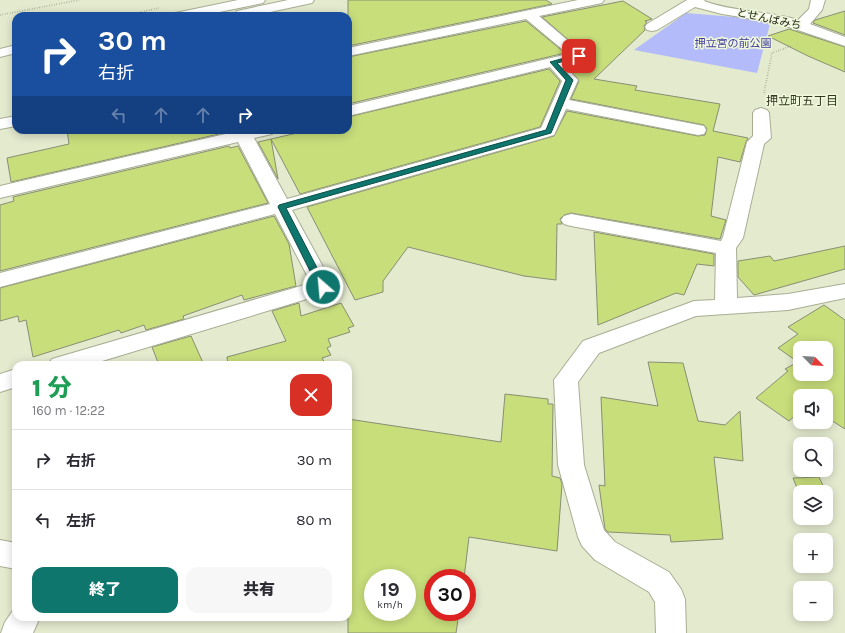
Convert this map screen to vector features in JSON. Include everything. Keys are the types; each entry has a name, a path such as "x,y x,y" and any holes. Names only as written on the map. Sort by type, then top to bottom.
{"street":[{"path":"200,12 258,0"},
{"path":"253,12 307,0"},
{"path":"352,51 597,0"},
{"path":"801,25 815,10 818,0"},
{"path":"652,27 695,1"},
{"name":"とせんばみち","path":"695,1 706,7 770,17 801,25 845,42"},
{"path":"352,110 579,56 529,15"},
{"path":"0,53 12,50"},
{"path":"0,64 12,62"},
{"path":"0,280 282,207 548,131 570,80 553,62"},
{"path":"560,103 698,130"},
{"path":"726,307 726,248 733,238 756,142 762,138 761,113"},
{"path":"0,124 12,121"},
{"path":"0,192 238,134"},
{"path":"73,361 323,287 243,134"},
{"path":"571,220 726,248"},
{"path":"671,633 670,599 659,582 605,552 592,537 571,465 566,380 591,347 694,309 788,302 845,292"},
{"path":"0,383 12,379"},
{"path":"0,553 12,555"},
{"path":"16,633 23,621"}],"path":[{"path":"16,12 79,0"},
{"path":"0,15 12,13"},
{"path":"761,113 772,53 826,35"}],"green space":[{"name":"押立宮の前公園","path":"686,13 771,20 757,73 634,50"}],"building":[{"path":"348,0 546,0 552,4 352,45 352,12 348,12"},
{"path":"623,1 652,19 645,21 647,22 644,26 645,30 594,79 637,86 635,90 720,104 713,131 748,138 740,162 718,157 711,216 726,220 720,239 571,213 564,215 560,219 562,224 557,224 556,280 524,276 408,247 383,281 383,292 355,300 307,207 554,136 567,111 698,136 705,135 707,129 704,125 571,99 579,81 566,65 584,60 587,56 542,17"},
{"path":"845,11 845,35 813,23 815,20"},
{"path":"526,21 565,53 352,103 352,56"},
{"path":"789,29 845,47 845,72 768,36"},
{"path":"549,69 560,81 540,127 300,194 271,139 293,134 352,134 352,116"},
{"path":"68,134 219,134 11,182 7,158 69,144"},
{"path":"271,139 278,179 258,142"},
{"path":"229,146 230,148 238,146 268,203 0,271 0,205 14,201 13,197"},
{"path":"274,216 289,244 296,286 244,300 242,295 183,316 184,319 146,330 144,325 121,333 119,330 33,357 26,320 19,322 18,316 0,321 0,288"},
{"path":"594,232 714,254 714,266 697,264 684,295 676,293 598,325"},
{"path":"845,246 845,269 754,295 738,277 738,261 770,256 774,261"},
{"path":"299,303 301,316 341,303 354,326 348,328 350,332 328,339 331,346 327,348 331,355 322,358 324,361 228,361 227,357 286,341 272,311"},
{"path":"824,305 845,320 845,429 833,421 833,389 793,389 793,417 789,421 756,398 788,371 785,369 793,365 793,381 833,381 833,341 793,341 793,358 778,348 798,334 788,327"},
{"path":"191,336 202,361 157,361 152,347"},
{"path":"648,362 683,363 698,421 725,425 740,411 743,461 714,457 723,539 671,542 670,535 608,532 605,529 599,485 605,486 601,397 658,406"},
{"path":"505,394 548,399 548,404 553,404 552,476 560,478 562,484 557,551 469,537 465,569 424,569 424,621 458,621 456,633 348,633 348,621 352,621 352,420 501,442"},
{"path":"819,477 823,485 796,485 793,478"}],"district":[{"name":"押立町五丁目","path":"802,101"}],"route":[{"path":"323,287 282,207 548,131 570,80 553,62 579,56"}]}
